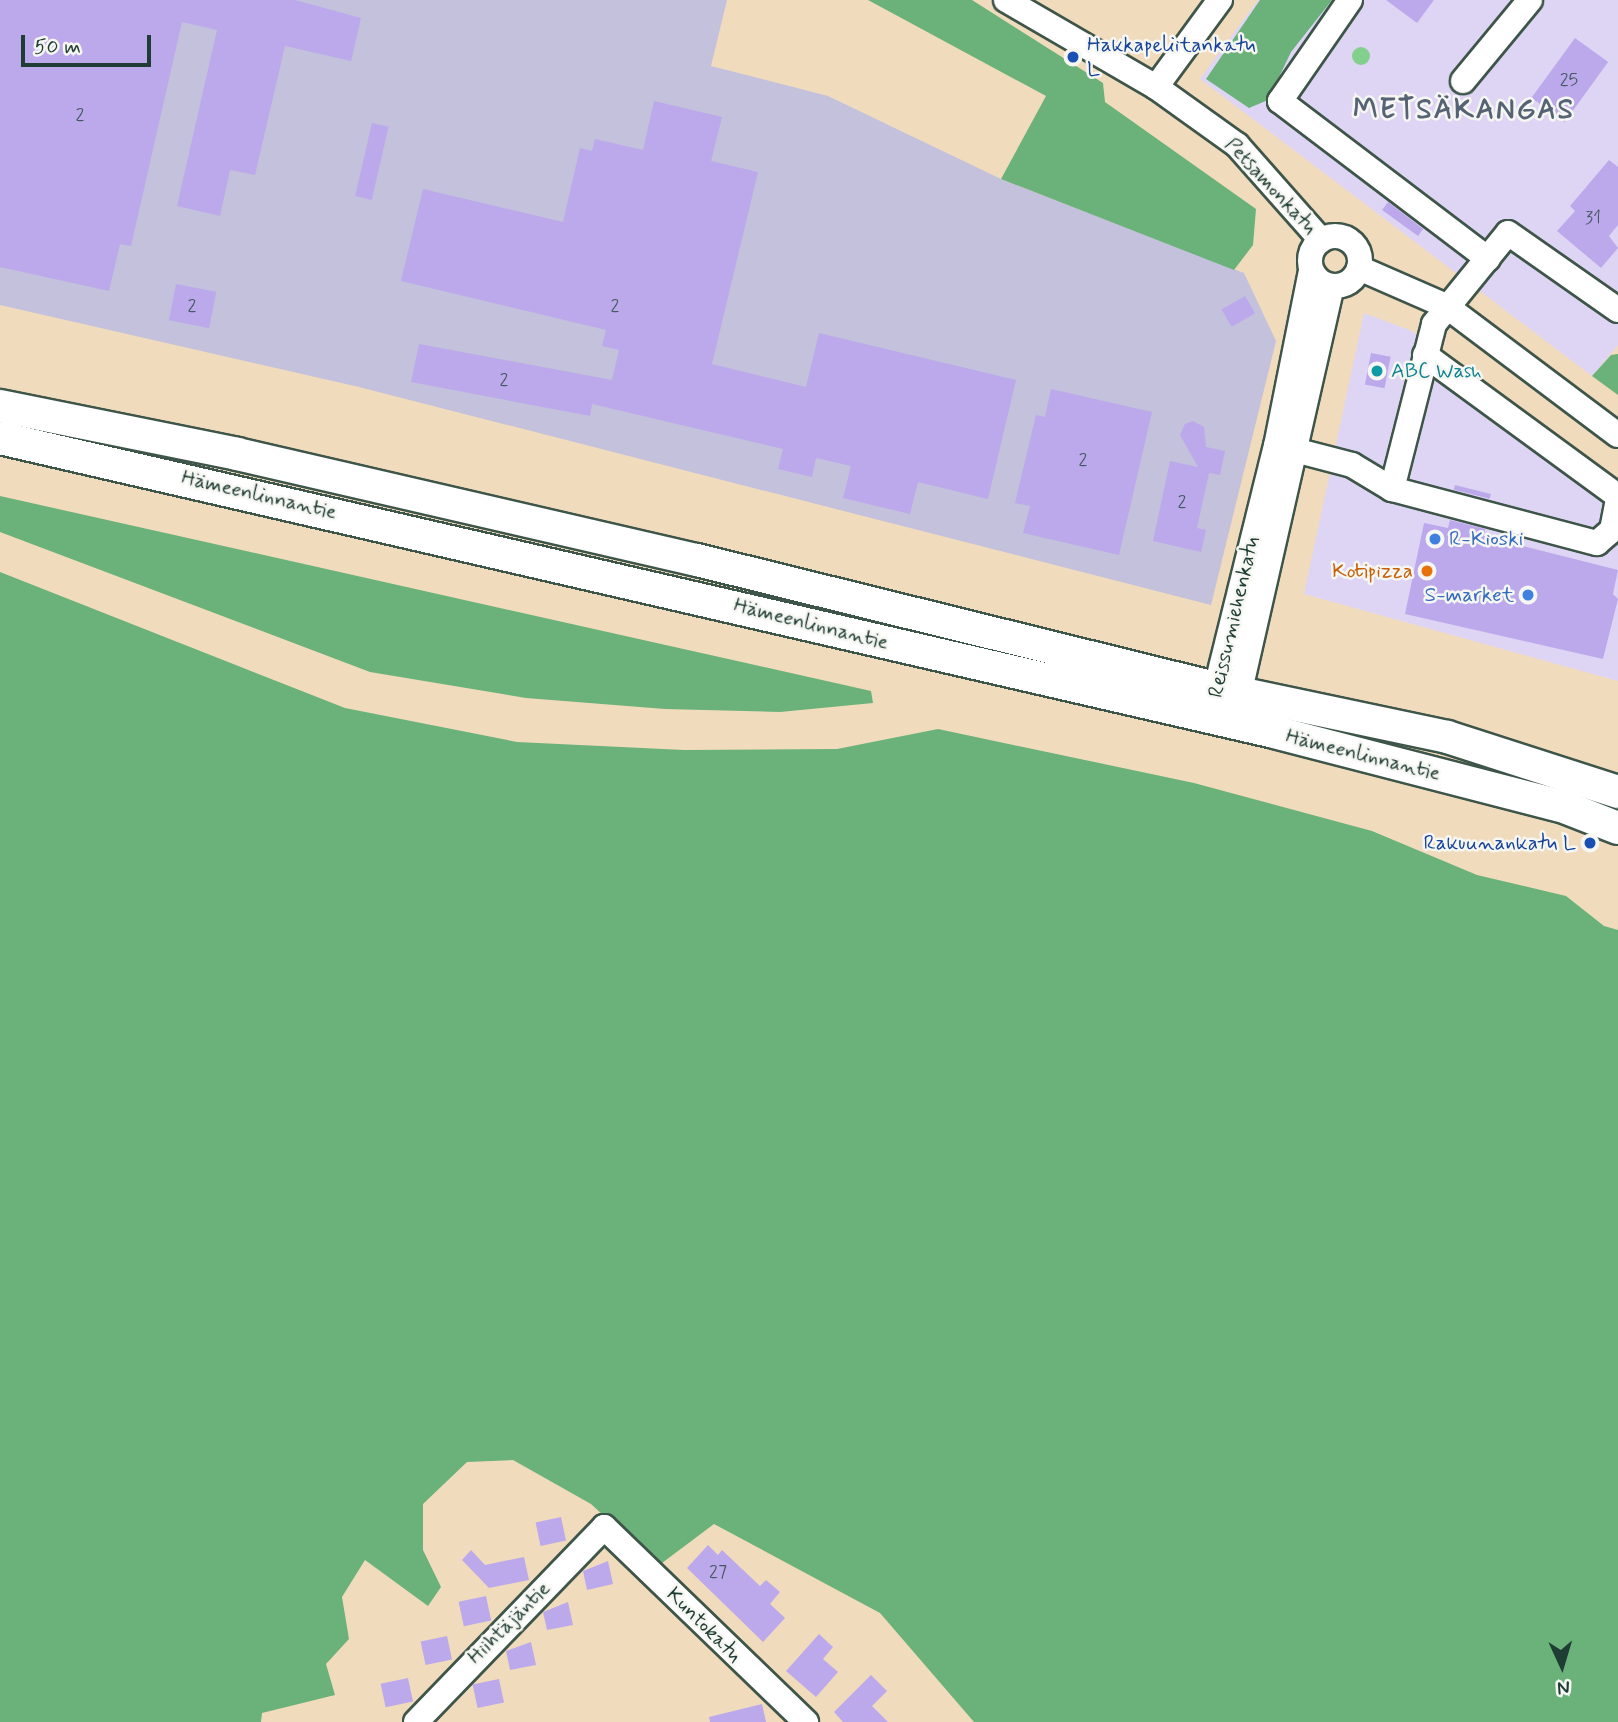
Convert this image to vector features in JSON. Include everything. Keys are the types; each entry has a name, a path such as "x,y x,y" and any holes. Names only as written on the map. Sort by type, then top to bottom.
{"main road":[{"name":"Hämeenlinnantie","path":"0,406 237,454 696,560 1228,690 1447,737 1618,792"},
{"name":"Hämeenlinnantie","path":"0,438 340,513 1440,774 1567,808 1618,828"}],"street":[{"name":"Petsamonkatu","path":"1006,0 1156,87 1237,145 1321,240"},
{"path":"1156,87 1220,0"},
{"path":"1349,0 1280,101 1488,259"},
{"path":"1463,81 1530,0"},
{"path":"1392,489 1425,355 1446,306 1508,233 1618,310"},
{"path":"1346,238 1358,251 1359,268 1349,282 1332,286 1311,271 1311,254 1321,240 1346,238"},
{"path":"1359,268 1446,306 1618,435"},
{"name":"Reissumiehenkatu","path":"1287,448 1311,271"},
{"name":"Reissumiehenkatu","path":"1217,722 1212,710 1228,690 1287,448 1332,286"},
{"path":"1287,448 1352,465 1392,489 1597,543 1612,530 1618,498 1425,355"},
{"name":"Kuntokatu","path":"604,1527 800,1720"},
{"name":"Hiihtäjäntie","path":"416,1722 604,1527"}],"shaded area":[{"path":"0,0 727,0 711,66 828,96 1001,179 1244,273 1276,341 1211,605 359,387 0,305"},
{"path":"1258,0 1618,0 1618,345 1592,376 1200,79"},
{"path":"1364,313 1412,331 1618,485 1618,681 1304,594"}],"green space":[{"path":"868,0 972,0 1103,83 1105,102 1256,209 1253,245 1234,270 1001,179 1046,96"},
{"path":"1260,0 1332,0 1291,52 1268,100 1249,108 1206,79"},
{"path":"1361,47 1367,50 1370,56 1367,62 1361,65 1355,62 1352,56 1355,50"},
{"path":"1618,354 1618,395 1592,376 1611,355"},
{"path":"0,496 871,691 873,703 780,712 665,709 526,698 370,672 0,532"},
{"path":"0,572 345,708 517,742 684,750 837,749 938,729 1194,783 1372,831 1477,875 1566,896 1604,926 1618,930 1618,1722 974,1722 880,1613 714,1524 658,1566 591,1504 513,1460 467,1462 423,1504 423,1550 441,1587 428,1606 365,1560 342,1597 349,1639 326,1664 335,1695 262,1713 261,1722 0,1722"}],"building":[{"path":"0,0 295,0 361,18 351,61 285,46 255,175 230,170 220,216 177,206 217,30 182,22 131,246 120,244 109,291 0,267"},
{"path":"1386,0 1434,0 1417,23"},
{"path":"1575,38 1608,62 1565,122 1532,98"},
{"path":"654,101 722,117 711,161 758,172 712,364 806,387 819,333 1016,380 988,499 918,482 910,514 843,498 851,466 816,458 812,477 778,469 783,449 592,404 590,416 411,382 419,344 612,380 619,350 602,346 606,330 401,281 423,189 563,222 580,148 592,151 595,139 643,150"},
{"path":"372,123 389,127 372,200 355,196"},
{"path":"1609,160 1618,167 1618,225 1609,236 1618,248 1601,268 1557,231 1575,211 1570,206"},
{"path":"1388,202 1423,229 1418,236 1382,210"},
{"path":"176,284 216,292 209,328 169,320"},
{"path":"1245,296 1255,313 1232,327 1222,310"},
{"name":"ABC Wash","path":"1371,353 1391,357 1385,388 1365,384"},
{"path":"1051,389 1152,412 1119,555 1023,533 1030,506 1015,503 1036,415 1045,417"},
{"path":"1193,421 1204,427 1206,447 1225,451 1220,475 1209,473 1197,528 1206,530 1201,552 1153,541 1170,461 1198,467 1180,435 1185,424"},
{"path":"1455,485 1491,494 1490,499 1454,490"},
{"path":"1450,520 1485,529 1484,536 1618,570 1613,594 1618,599 1603,659 1405,614 1424,523 1448,528"},
{"path":"561,1517 566,1540 541,1546 536,1522"},
{"path":"708,1545 718,1555 722,1550 760,1586 766,1580 780,1592 770,1604 785,1618 763,1642 687,1568"},
{"path":"471,1550 485,1565 524,1557 529,1580 489,1588 462,1560"},
{"path":"608,1561 613,1584 587,1590 583,1571"},
{"path":"486,1596 491,1620 464,1626 459,1602"},
{"path":"568,1602 573,1625 547,1630 543,1612"},
{"path":"819,1634 833,1647 823,1659 838,1672 816,1697 786,1671"},
{"path":"447,1636 452,1659 426,1665 421,1642"},
{"path":"531,1642 536,1665 510,1670 506,1651"},
{"path":"871,1675 887,1691 872,1706 888,1722 843,1722 834,1712"},
{"path":"408,1678 413,1701 386,1707 381,1684"},
{"path":"499,1679 504,1702 478,1708 473,1685"},
{"path":"762,1704 766,1722 710,1722 709,1717"}],"place":[{"name":"Hakkapeliitankatu L","path":"1073,57"},
{"name":"ABC Wash","path":"1377,371"},
{"name":"R-Kioski","path":"1435,539"},
{"name":"Kotipizza","path":"1427,571"},
{"name":"S-market","path":"1528,595"},
{"name":"Rakuunankatu L","path":"1590,843"}],"district":[{"name":"METSÄKANGAS","path":"1464,111"}]}
